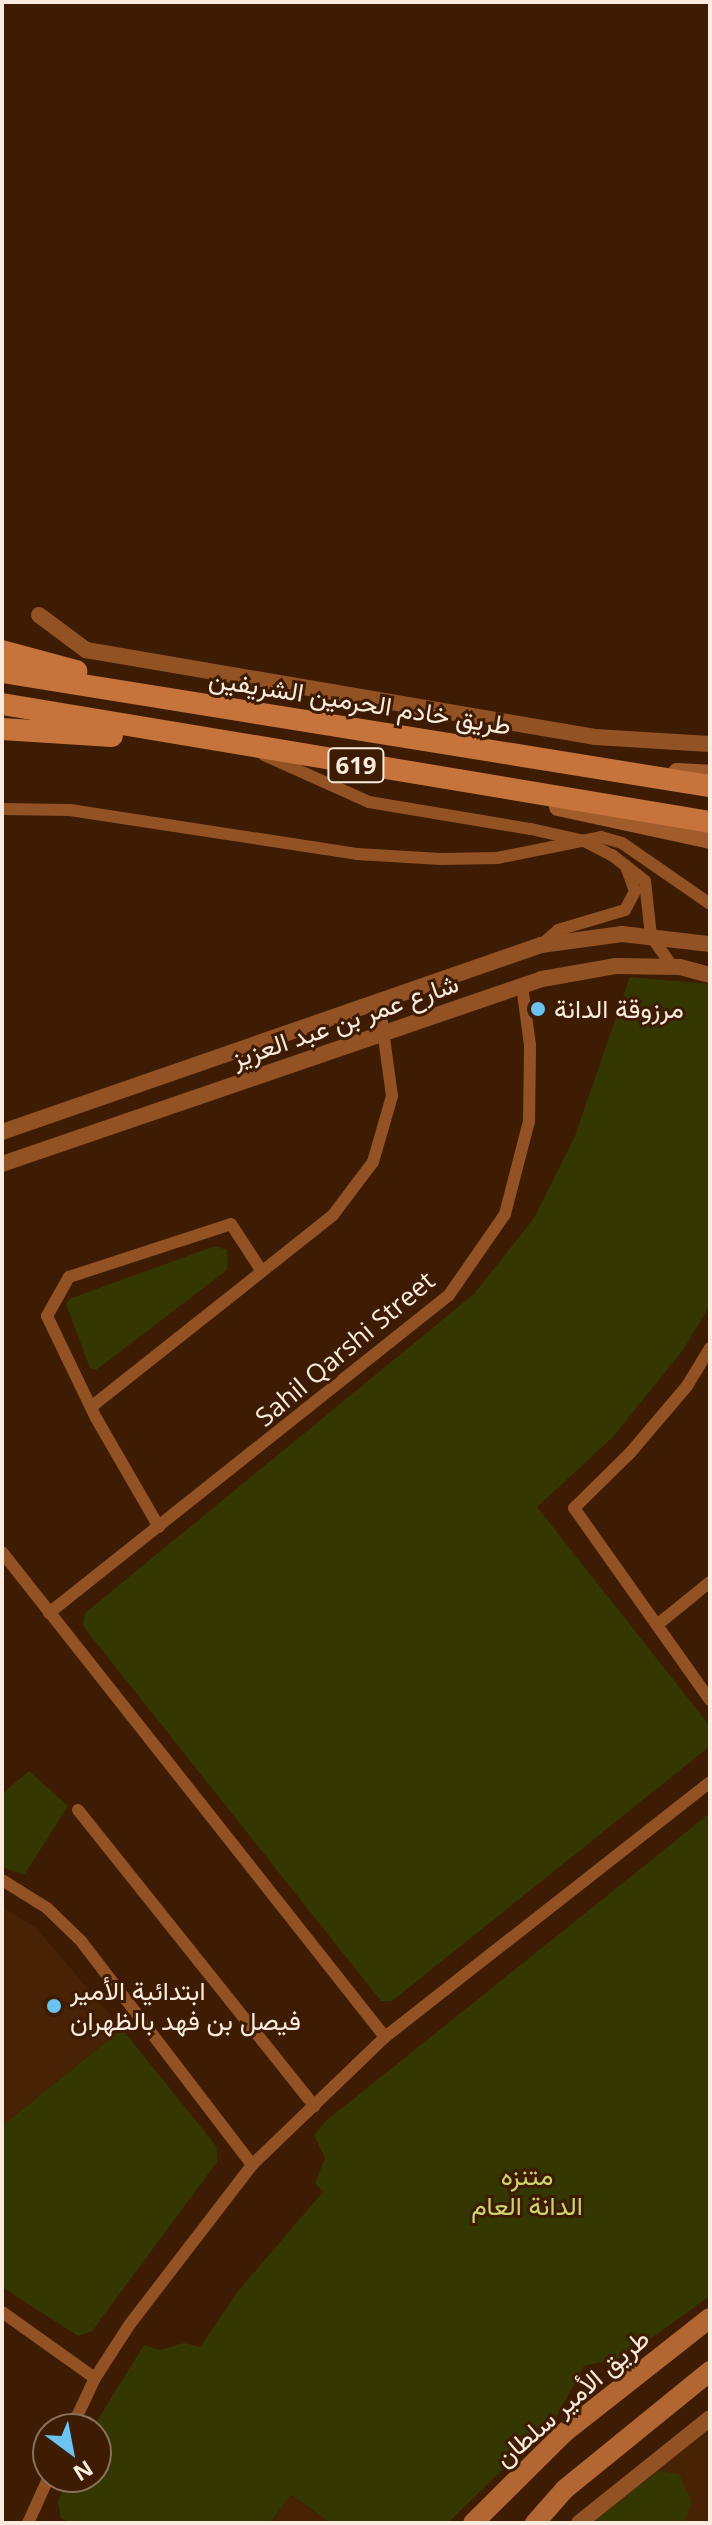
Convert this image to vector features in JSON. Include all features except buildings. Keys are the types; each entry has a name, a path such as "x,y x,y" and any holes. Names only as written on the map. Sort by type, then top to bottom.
{"highway":[{"path":"2,651 193,704"},
{"name":"طريق خادم الحرمين الشريفين","path":"2,672 710,786"},
{"name":"619","path":"2,704 254,750 710,822"},
{"path":"2,729 254,750"}],"main road":[{"path":"356,765 710,840"},
{"path":"587,766 710,774"},
{"name":"طريق الأمير سلطان","path":"473,2523 565,2432 710,2318"},
{"path":"535,2523 565,2489 710,2371"}],"street":[{"path":"39,615 86,650 595,737 710,744"},
{"path":"254,750 369,802 584,841 625,864 645,881 651,936 673,967"},
{"path":"2,809 70,810 357,854 441,859 497,858 601,837 622,843 710,904"},
{"path":"541,945 558,930 625,910 635,891 625,864"},
{"path":"2,1132 541,945 622,934 710,944"},
{"name":"شارع عمر بن عبد العزيز","path":"2,1164 522,986 615,966 673,967 710,975"},
{"name":"Sahil Qarshi Street","path":"49,1613 449,1295 505,1214 529,1121 530,1045 522,986"},
{"path":"91,1407 333,1215 373,1162 392,1096 379,1001"},
{"path":"159,1527 91,1407 47,1316 69,1277 231,1224 261,1270"},
{"path":"710,1348 687,1386 630,1453 574,1508 710,1700"},
{"path":"2,1552 385,2037"},
{"path":"657,1625 710,1582"},
{"path":"79,2413 95,2378 252,2165 385,2037 710,1782"},
{"path":"78,1810 314,2106"},
{"path":"2,1880 47,1908 81,1941 252,2165"},
{"path":"2,2312 95,2378"},
{"path":"579,2523 710,2418"},
{"path":"28,2523 42,2493"}],"shaded area":[{"name":"ابتدائية الأمير فيصل بن فهد بالظهران","path":"2,1907 36,1928 122,2029 2,2126"},
{"path":"710,2424 710,2523 593,2523 591,2519"},
{"path":"290,2495 331,2523 271,2523"}],"green space":[{"path":"630,977 710,984 710,1305 683,1350 613,1437 537,1507 710,1726 710,1746 392,2001 381,2001 83,1626 85,1613 474,1294 534,1218 575,1136"},
{"path":"215,1246 227,1250 227,1270 96,1370 90,1368 66,1304 69,1299"},
{"path":"29,1771 68,1806 24,1875 2,1867 2,1794"},
{"name":"متنزه الدانة العام","path":"710,1813 710,2296 625,2357 584,2366 557,2416 448,2523 331,2523 291,2495 270,2523 71,2523 61,2518 58,2502 62,2493 112,2493 112,2413 102,2413 144,2345 160,2350 184,2343 200,2347 239,2290 323,2192 315,2183 325,2158 314,2135 326,2121"},
{"path":"122,2029 217,2147 217,2162 92,2331 78,2336 2,2287 2,2126"},
{"path":"658,2471 679,2474 692,2502 684,2522 599,2523 597,2519"}],"place":[{"name":"مرزوقة الدانة","path":"538,1009"},
{"name":"ابتدائية الأمير فيصل بن فهد بالظهران","path":"54,2006"}]}
